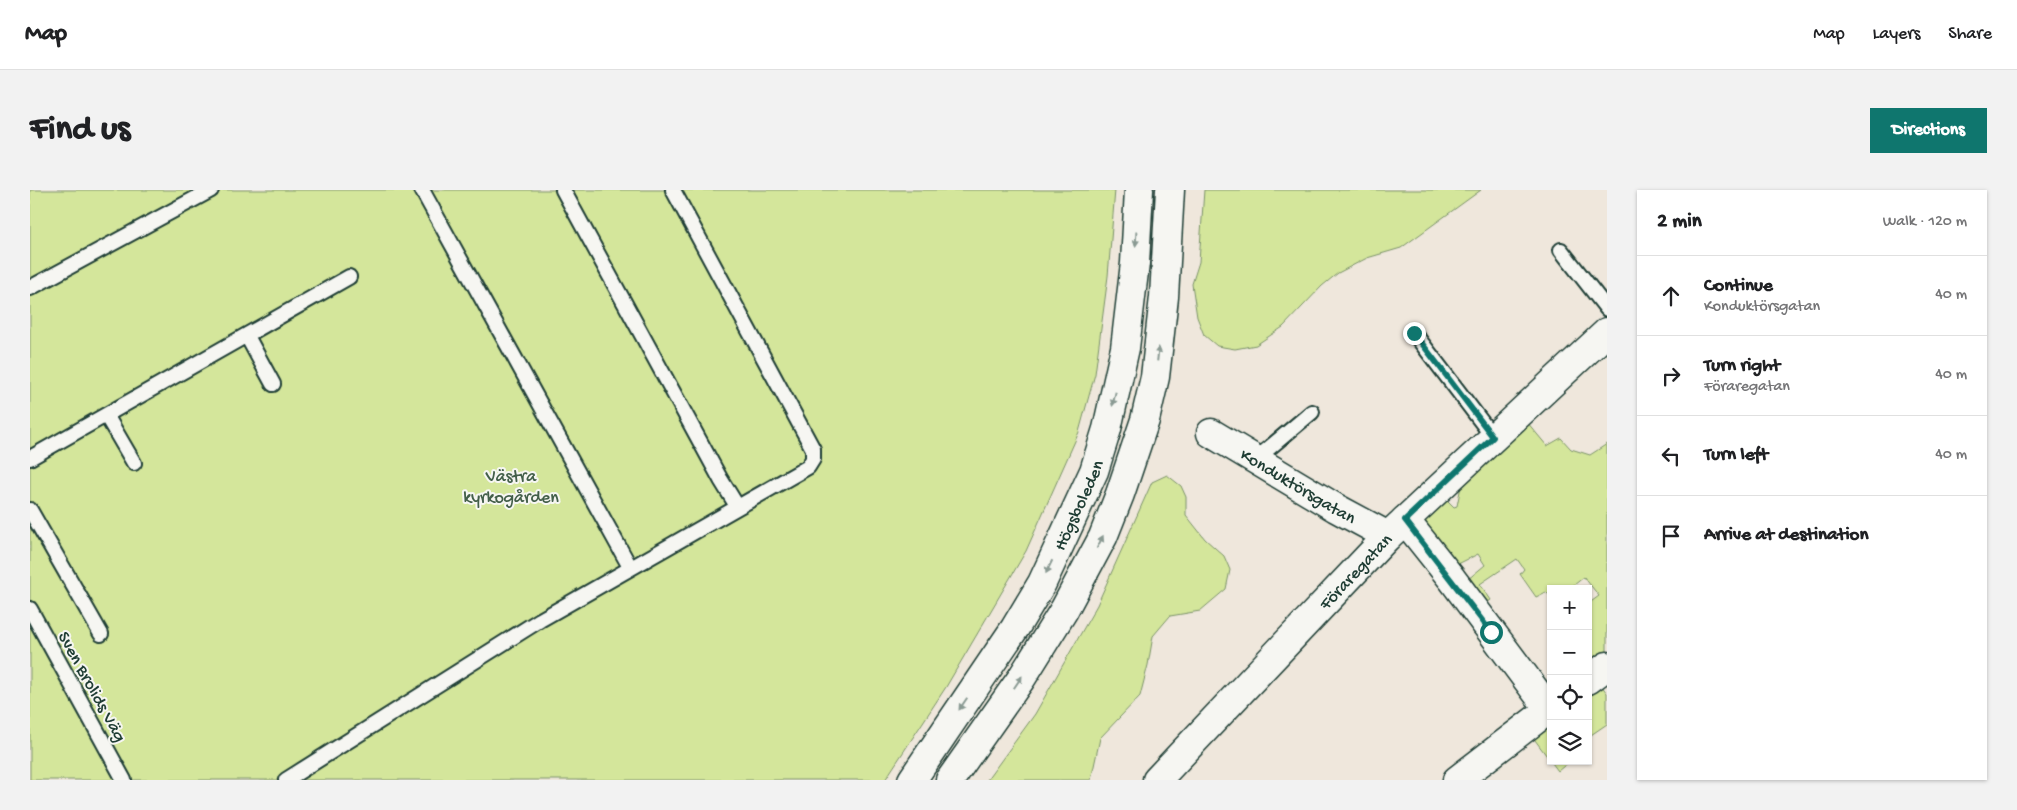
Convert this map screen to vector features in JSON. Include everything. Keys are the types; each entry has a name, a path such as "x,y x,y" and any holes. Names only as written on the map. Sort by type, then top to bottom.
{"main road":[{"name":"Högsboleden","path":"912,780 1015,628 1042,583 1094,471 1107,429 1125,348 1135,263 1139,190"},
{"name":"Högsboleden","path":"950,780 1021,679 1064,610 1103,537 1120,494 1145,420 1155,377 1164,297 1170,190"},
{"name":"Föraregatan","path":"1157,780 1397,528 1607,332"},
{"name":"Konduktörsgatan","path":"1211,433 1336,508 1397,528 1452,579 1547,704"},
{"path":"1592,677 1607,666"},
{"path":"1456,780 1547,710"}],"lane":[{"path":"30,288 211,190"},
{"path":"422,190 630,567"},
{"path":"563,190 737,506"},
{"path":"286,780 532,625 630,567 808,467 813,459 813,449 673,190"},
{"path":"1561,250 1607,309"},
{"path":"30,458 349,277"},
{"path":"1414,333 1493,437"},
{"path":"247,336 273,384"},
{"path":"1256,459 1312,412"},
{"path":"106,415 134,464"},
{"path":"30,510 101,634"},
{"name":"Sven Brolids Väg","path":"30,609 124,780"}],"green space":[{"name":"Västra kyrkogården","path":"30,190 1115,190 1108,276 1095,374 1079,432 1026,551 946,687 885,780 30,780"},
{"path":"1204,190 1481,190 1401,248 1367,258 1338,273 1322,286 1283,327 1256,345 1235,349 1217,346 1204,335 1197,317 1192,284 1199,262"},
{"path":"1527,422 1547,446 1561,438 1571,449 1590,455 1607,444 1607,654 1592,664 1592,601 1599,596 1584,577 1574,585 1547,585 1547,593 1536,597 1520,574 1524,569 1517,559 1480,584 1491,600 1484,605 1467,580 1485,565 1478,554 1454,566 1424,525 1423,518 1445,498 1454,507 1457,506 1462,481"},
{"path":"1167,475 1181,486 1186,497 1186,515 1205,539 1224,556 1230,570 1226,589 1200,611 1170,616 1153,636 1140,696 1100,738 1091,780 987,780 1035,714 1097,605 1152,482"},
{"path":"1601,685 1607,693 1607,724 1592,734 1592,720 1592,692"},
{"path":"1547,727 1547,756 1532,736"},
{"path":"1554,765 1565,765 1558,771"}],"route":[{"path":"1414,333 1493,437 1405,520 1491,632"}]}
